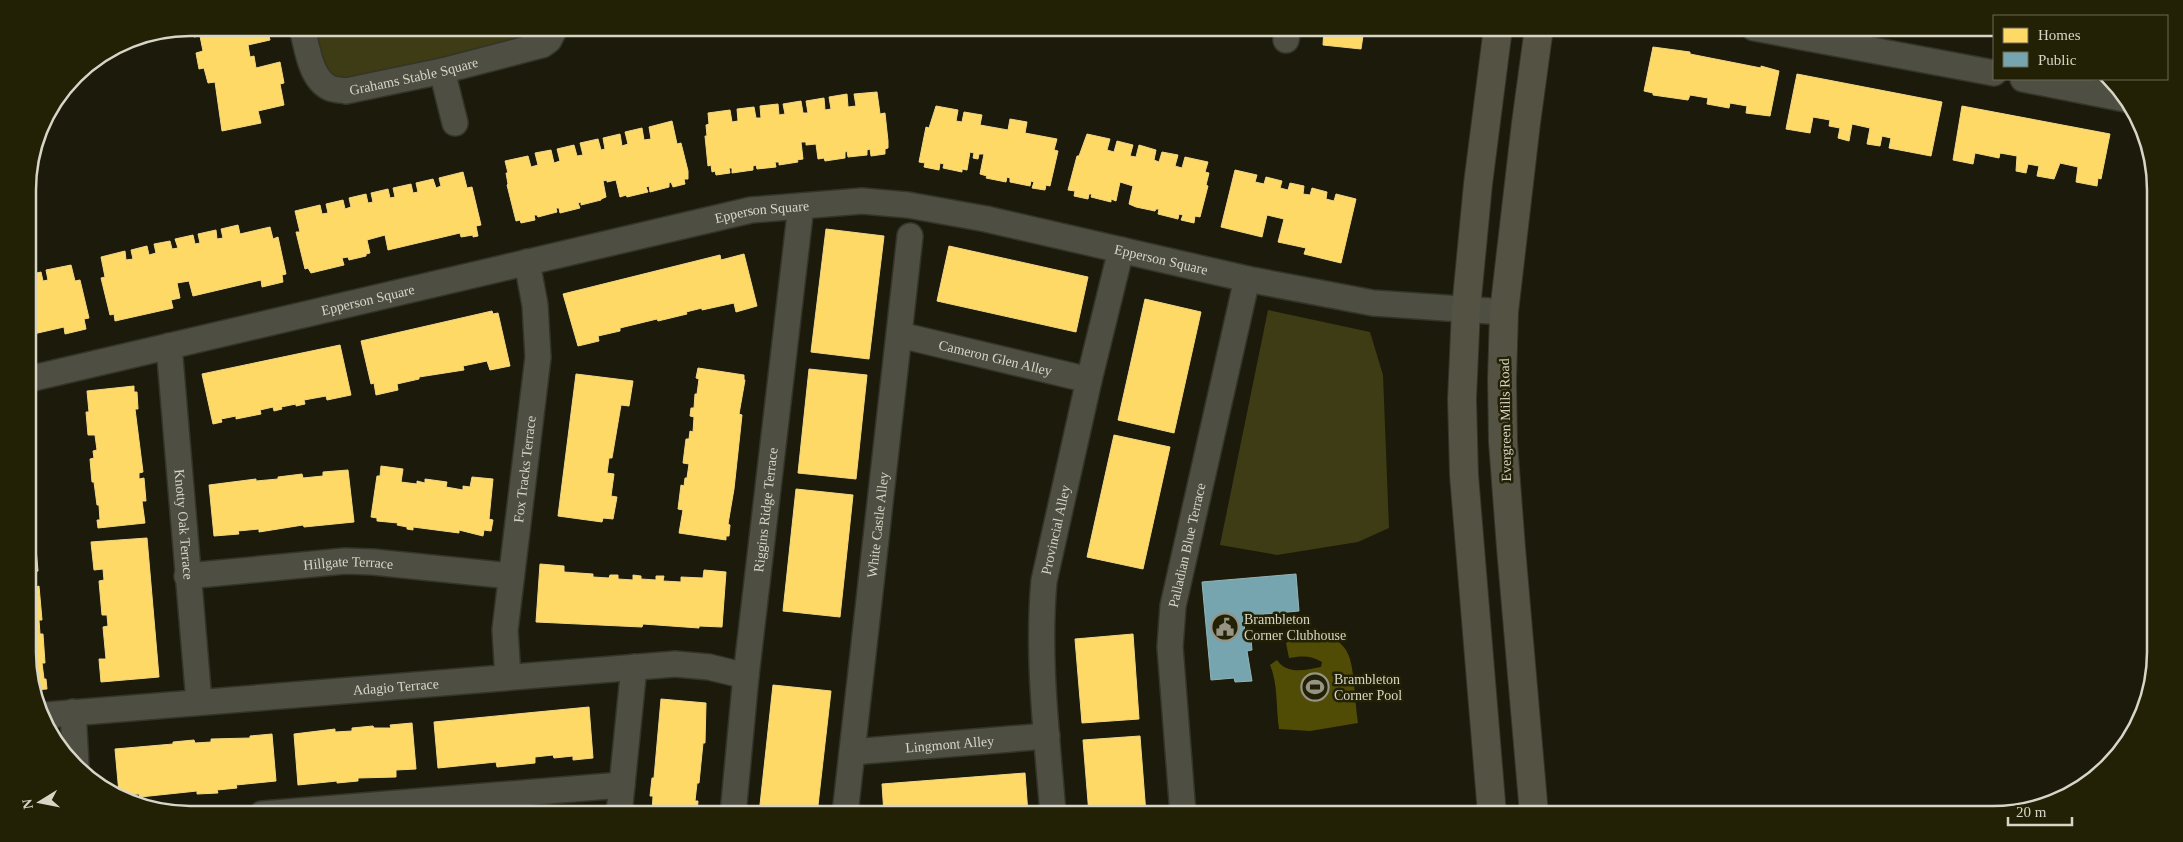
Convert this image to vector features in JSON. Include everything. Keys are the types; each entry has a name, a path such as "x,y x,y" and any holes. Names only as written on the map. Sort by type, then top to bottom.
{"main road":[{"path":"1491,805 1464,475 1462,399 1466,309 1478,184 1497,36"},
{"name":"Evergreen Mills Road","path":"1533,805 1503,442 1504,312 1538,36"}],"street":[{"name":"Grahams Stable Square","path":"305,37 314,69 323,83 331,88 346,91 442,71 542,45 551,37"},
{"path":"1852,37 1993,72"},
{"path":"442,71 455,123"},
{"path":"2028,80 2116,97"},
{"name":"Epperson Square","path":"37,377 751,210 862,201 908,205 986,219 1247,279 1373,303 1504,312"},
{"name":"Riggins Ridge Terrace","path":"734,806 746,676 801,206"},
{"name":"White Castle Alley","path":"846,806 910,236"},
{"name":"Provincial Alley","path":"1052,806 1040,662 1044,581 1089,380 1121,250"},
{"name":"Fox Tracks Terrace","path":"508,677 505,630 538,357 535,305 527,262"},
{"name":"Palladian Blue Terrace","path":"1181,805 1170,647 1173,606 1247,279"},
{"name":"Cameron Glen Alley","path":"900,335 1089,380"},
{"name":"Knotty Oak Terrace","path":"169,346 199,702"},
{"name":"Hillgate Terrace","path":"188,576 345,561 374,562 511,576"},
{"name":"Adagio Terrace","path":"49,714 674,664 709,666 746,676"},
{"path":"620,806 634,667"},
{"path":"73,712 75,754"},
{"name":"Lingmont Alley","path":"852,752 1047,736"},
{"path":"362,806 622,785"}],"shaded area":[{"path":"306,37 535,37 331,88"},
{"path":"1268,310 1370,332 1383,375 1389,528 1358,542 1277,555 1220,545"},
{"name":"Brambleton Corner Pool","path":"1316,633 1327,636 1341,644 1349,656 1353,673 1358,723 1310,731 1279,729 1276,688 1270,665 1277,660 1281,665 1291,670 1321,667 1322,662 1314,658 1289,658 1286,643 1297,637"}],"building: Homes":[{"path":"1324,36 1363,36 1361,49 1323,45"},
{"path":"200,37 269,37 270,40 248,45 250,57 254,56 256,68 280,62 284,83 280,84 284,105 258,111 261,123 222,131 215,82 208,83 204,68 199,69 196,53 203,51"},
{"path":"1653,47 1690,52 1690,54 1761,68 1761,66 1779,71 1770,116 1746,113 1747,106 1730,103 1729,108 1707,104 1708,98 1690,95 1688,100 1653,95 1653,93 1644,91"},
{"path":"1797,74 1942,102 1931,156 1889,148 1891,138 1882,136 1880,146 1867,144 1870,128 1852,124 1849,141 1838,138 1840,128 1829,126 1830,120 1813,117 1810,133 1786,129"},
{"path":"877,92 880,114 885,113 888,148 885,149 885,154 871,156 870,149 867,150 867,155 848,157 847,151 845,152 845,158 825,161 824,158 818,159 816,144 806,145 806,142 801,142 803,159 797,160 798,162 779,165 779,162 775,162 776,167 757,169 756,165 753,166 753,170 732,173 732,168 729,168 730,173 716,175 715,171 712,172 711,165 708,166 705,136 707,136 706,125 709,124 708,113 730,110 732,122 738,121 737,109 754,107 756,118 761,118 760,106 778,104 779,115 785,114 783,104 801,101 803,113 808,113 806,101 824,98 825,110 831,109 829,97 847,94 848,107 856,106 854,94"},
{"path":"936,106 958,110 956,121 962,122 964,112 982,115 980,125 1008,130 1010,119 1027,122 1025,133 1057,139 1054,150 1058,151 1050,186 1046,185 1045,190 1032,188 1034,182 1031,181 1030,186 1010,182 1010,178 1007,177 1006,182 986,178 987,176 980,174 984,154 979,154 978,159 973,158 974,153 970,152 967,170 962,169 962,172 943,168 944,164 940,163 939,170 924,167 925,163 919,162 926,127 929,128"},
{"path":"1962,106 2110,134 2101,179 2098,178 2097,186 2076,182 2078,167 2060,163 2054,179 2037,176 2039,166 2028,164 2026,173 2016,171 2017,156 2000,153 1999,158 1975,153 1973,164 1953,160"},
{"path":"672,121 677,144 681,143 688,171 688,179 684,179 685,184 673,187 671,182 669,187 650,192 649,186 646,187 648,192 620,197 616,180 607,182 607,180 603,181 606,197 601,200 581,205 581,202 578,203 580,208 560,213 559,208 556,208 557,212 538,217 534,215 535,220 521,223 520,220 516,221 507,185 506,173 508,173 505,161 528,156 531,167 538,165 535,153 551,150 554,163 560,161 557,149 574,145 577,156 583,155 580,143 598,139 601,150 605,149 603,138 620,134 622,146 628,144 625,132 642,128 644,140 651,139 649,127"},
{"path":"1087,134 1110,139 1107,150 1114,152 1117,141 1133,145 1130,156 1136,157 1139,145 1156,150 1154,160 1159,162 1162,152 1178,155 1175,166 1182,168 1185,157 1208,162 1205,172 1209,173 1206,185 1208,186 1200,217 1195,216 1194,223 1181,220 1183,215 1179,214 1178,219 1158,214 1159,209 1155,211 1129,204 1133,186 1120,182 1116,201 1111,199 1111,202 1091,197 1092,194 1089,194 1088,199 1074,196 1075,191 1068,190 1077,156 1079,156"},
{"path":"1235,170 1257,175 1255,182 1264,184 1266,177 1282,181 1280,188 1288,190 1290,183 1304,186 1303,194 1310,195 1312,188 1327,192 1326,199 1334,201 1336,194 1356,199 1341,263 1304,254 1306,248 1278,242 1284,219 1267,215 1262,237 1221,227"},
{"path":"463,172 467,188 472,187 481,225 476,226 478,236 461,237 460,233 388,250 385,235 367,240 370,253 366,254 366,256 349,260 348,257 342,258 344,265 311,273 308,268 305,269 296,232 300,232 295,211 320,205 322,214 328,213 326,204 343,200 345,209 351,207 349,198 366,194 368,203 373,202 371,193 388,189 390,198 395,197 393,188 411,184 413,193 418,192 416,183 433,179 436,188 441,186 439,178"},
{"path":"238,225 240,234 270,227 273,239 278,237 286,274 282,275 283,282 262,287 261,280 193,296 189,281 177,283 180,298 171,300 173,308 115,321 114,314 110,315 101,278 105,277 101,257 125,251 126,260 133,259 131,250 147,246 149,255 156,253 154,244 170,241 172,249 178,248 175,239 193,235 195,244 200,243 198,234 216,230 217,239 223,238 221,229"},
{"path":"826,229 884,236 869,359 811,352"},
{"path":"949,246 1088,277 1076,332 937,301"},
{"path":"744,254 757,306 736,312 734,303 702,310 702,308 686,312 687,314 620,328 620,331 598,336 599,341 578,346 563,294 720,255 721,260"},
{"path":"71,265 75,281 80,280 89,318 84,319 86,329 65,334 64,327 37,333 37,273 41,272 43,281 48,280 46,270"},
{"path":"1145,299 1201,312 1174,433 1118,420"},
{"path":"492,311 493,314 498,313 510,366 490,370 487,361 463,366 464,370 419,377 419,379 397,384 398,390 376,395 374,383 371,384 361,341"},
{"path":"340,345 351,395 327,400 326,396 304,400 305,404 281,407 282,409 274,411 273,407 260,410 261,414 236,419 236,416 221,419 222,422 213,424 202,374"},
{"path":"698,368 744,375 745,380 739,414 742,415 728,524 730,525 729,536 726,536 726,540 679,533 683,510 678,509 681,485 684,486 689,464 683,463 686,439 689,439 690,431 693,432 694,417 690,416 691,408 694,408 695,394 697,394 699,379 696,378"},
{"path":"809,369 867,375 856,479 798,473"},
{"path":"576,374 633,381 629,406 621,405 612,458 609,458 607,473 614,474 611,496 617,497 613,519 603,518 602,522 558,516"},
{"path":"134,386 134,392 137,392 138,409 135,409 143,472 139,473 139,479 144,478 146,501 142,501 145,523 98,528 97,520 100,520 99,505 97,505 94,482 92,482 90,459 94,458 93,451 97,450 95,435 88,435 86,412 89,412 87,391"},
{"path":"1114,435 1170,447 1143,569 1087,557"},
{"path":"381,466 403,469 401,482 417,484 417,481 425,483 425,479 447,482 446,487 463,490 463,486 470,487 472,477 493,479 489,519 493,520 491,531 484,530 483,536 459,530 459,533 413,527 413,530 397,525 398,523 377,521 377,518 371,517 377,476 380,476"},
{"path":"348,470 354,522 304,527 303,525 259,532 259,529 238,531 239,534 214,536 209,485 256,479 256,481 278,479 278,477 302,474 303,478 323,476 323,472"},
{"path":"796,489 853,495 840,617 783,611"},
{"path":"147,538 159,677 101,682 99,659 106,659 103,627 108,626 107,615 102,615 99,581 104,580 103,569 94,570 91,542"},
{"path":"36,550 38,571 36,572"},
{"path":"540,564 564,566 564,572 593,574 593,577 609,578 610,575 618,575 618,579 633,580 633,575 641,576 641,579 656,580 656,576 664,576 663,581 681,582 681,577 703,578 704,570 726,572 722,627 699,626 699,628 643,624 642,627 536,622"},
{"path":"39,586 42,620 39,620 40,634 43,634 45,663 42,663 47,689 41,689 36,652 36,587"},
{"path":"1133,634 1139,719 1082,723 1075,639"},
{"path":"773,685 831,691 818,806 760,806"},
{"path":"661,699 706,703 705,743 703,743 699,783 697,783 695,801 698,801 698,806 652,806 653,796 650,796 652,778 654,778"},
{"path":"589,707 593,758 573,760 573,756 554,758 553,755 535,757 535,763 497,767 496,762 438,768 434,722"},
{"path":"412,723 416,769 396,770 396,777 358,778 358,781 298,785 294,734 335,729 335,732 352,731 352,728 373,726 374,728 391,728 390,725"},
{"path":"272,734 276,781 236,785 237,788 217,790 218,793 197,794 197,791 140,797 139,794 132,794 119,788 115,749 173,744 173,742 194,740 195,743 211,742 211,739 250,738 250,736"},
{"path":"1140,736 1145,805 1088,806 1083,740"},
{"path":"1025,773 1027,806 883,806 882,784"}],"building: Public":[{"name":"Brambleton Corner Clubhouse","path":"1296,574 1299,611 1244,616 1245,638 1251,638 1252,650 1247,651 1252,681 1235,682 1234,678 1211,680 1202,582"}],"place":[{"name":"Brambleton Corner Clubhouse","path":"1225,627"},
{"name":"Brambleton Corner Pool","path":"1315,687"}]}
